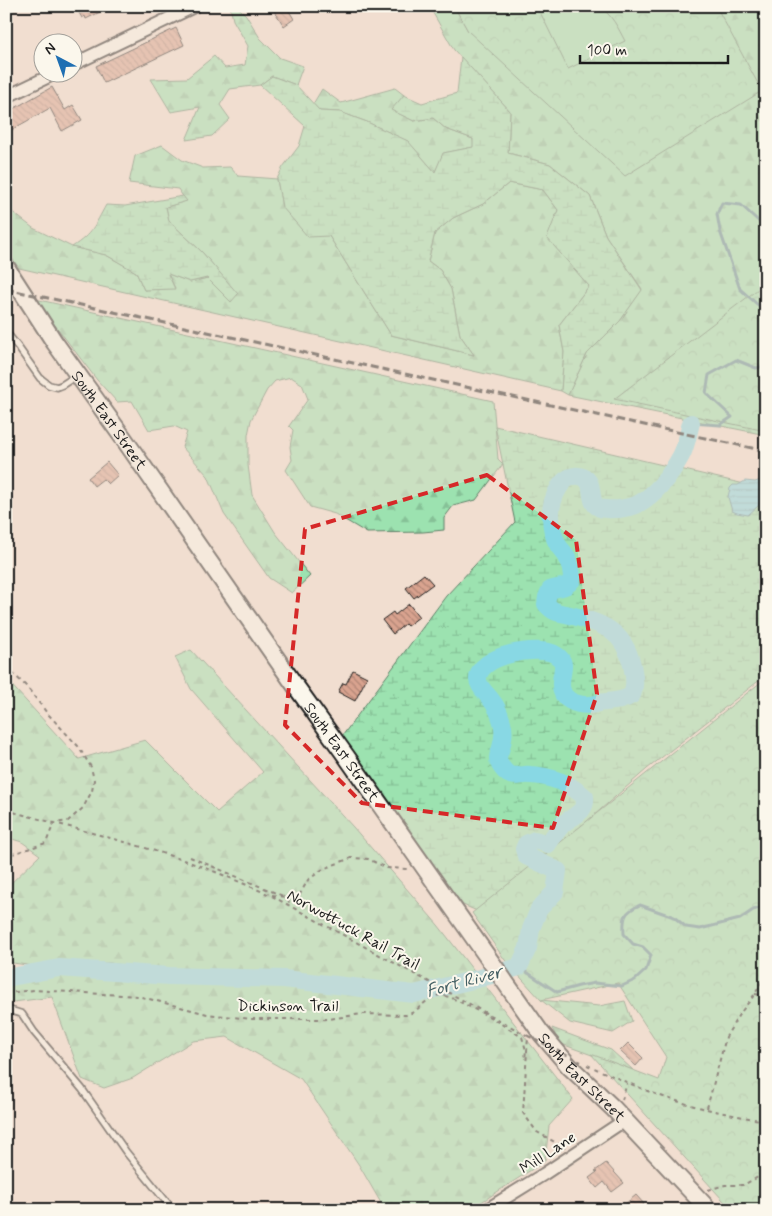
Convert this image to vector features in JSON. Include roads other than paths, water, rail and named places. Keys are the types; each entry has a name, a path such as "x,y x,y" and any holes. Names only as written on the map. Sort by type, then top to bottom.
{"main road":[{"name":"South East Street","path":"6,267 34,311 292,681 542,1034 569,1066 620,1116 709,1210"}],"street":[{"path":"82,60 195,6"},
{"path":"6,97 37,82"},
{"name":"Mill Lane","path":"486,1210 574,1153 620,1116"}],"lane":[{"path":"6,332 40,378 49,385 57,387 78,374"},
{"path":"6,1010 22,1014 34,1032 82,1089 126,1152 173,1210"}],"water":[{"path":"761,480 766,483 766,495 758,506 748,515 732,511 728,497 730,488 745,481 755,482"}],"waterway":[{"name":"Fort River","path":"766,228 741,205 722,203 717,214 720,231 740,289 766,312"},
{"name":"Fort River","path":"691,423 720,425 732,417 706,393 709,375 736,360 756,368 766,366"},
{"name":"Fort River","path":"6,978 59,968 169,976 284,979 414,994 519,967 528,948 531,929 539,909 555,892 558,871 526,856 524,849 526,844 535,840 548,844 563,824 582,810 585,797 566,784 552,779 530,775 513,776 503,769 498,758 503,740 503,726 495,706 479,683 480,671 487,664 510,654 524,651 548,652 556,655 562,661 562,690 570,701 591,705 620,700 632,695 634,684 632,665 628,653 617,636 601,625 557,612 546,604 550,590 565,586 572,580 568,559 555,538 551,523 551,509 559,487 569,477 576,476 587,480 590,484 593,501 600,508 619,509 631,507 645,500 673,470 686,445 691,423"},
{"path":"519,967 557,992 595,983 622,986 635,980 646,970 651,955 643,947 633,944 624,934 624,919 631,910 640,905 674,917 686,927 700,929 740,919 753,910 766,906"}],"railway":[{"path":"6,289 766,451"}]}
